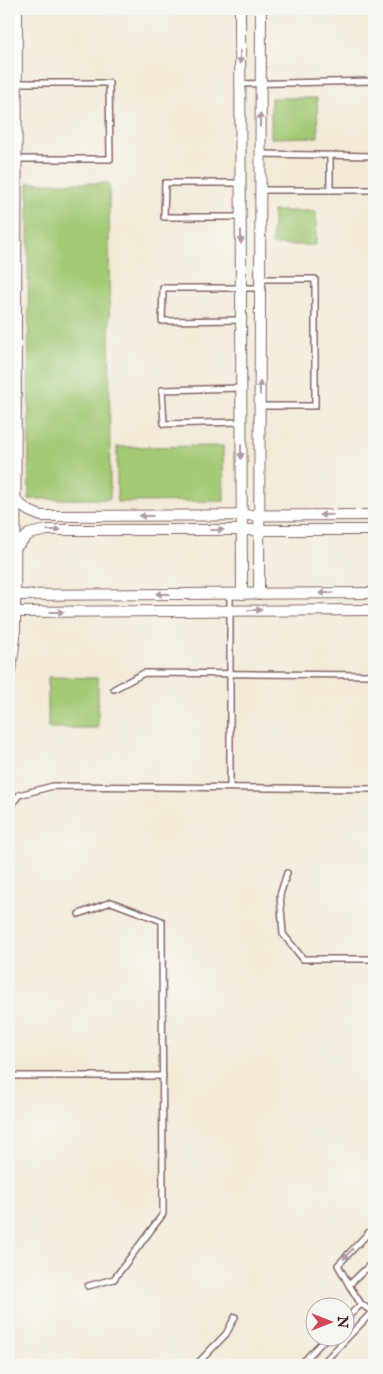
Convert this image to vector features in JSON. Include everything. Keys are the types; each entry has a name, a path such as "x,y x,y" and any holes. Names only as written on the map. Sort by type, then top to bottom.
{"street":[{"path":"9,669 12,637 13,550 15,9"},
{"path":"240,9 242,594"},
{"path":"259,594 261,9"},
{"path":"13,499 28,511 42,516 374,514"},
{"path":"13,550 29,534 47,530 374,530"},
{"path":"11,595 374,593"},
{"path":"11,612 374,610"}],"lane":[{"path":"240,84 374,81"},
{"path":"14,159 110,159 109,83 15,83"},
{"path":"260,154 374,156"},
{"path":"330,156 330,190"},
{"path":"241,183 164,183 164,217 241,218"},
{"path":"260,190 374,190"},
{"path":"241,320 162,321 163,288 241,288 315,278 315,406 260,406"},
{"path":"241,388 162,390 164,424 241,422"},
{"path":"230,594 230,788"},
{"path":"114,689 144,673 374,675"},
{"path":"9,808 19,795 53,786 374,789"},
{"path":"287,873 280,895 283,934 303,959 374,959"},
{"path":"79,914 111,902 162,921 163,1214 114,1279 88,1286"},
{"path":"9,1076 163,1076"},
{"path":"321,1365 374,1312 361,1304 338,1265 374,1227"},
{"path":"349,1285 374,1261"},
{"path":"356,1309 361,1304"},
{"path":"196,1365 226,1334 235,1317"},
{"path":"300,1365 318,1346"}],"green space":[{"path":"271,98 317,98 318,137 271,138"},
{"path":"28,183 109,183 110,499 29,499"},
{"path":"273,211 316,211 316,245 272,245"},
{"path":"223,446 224,501 117,502 117,447"},
{"path":"48,677 98,678 98,728 48,728"}]}
